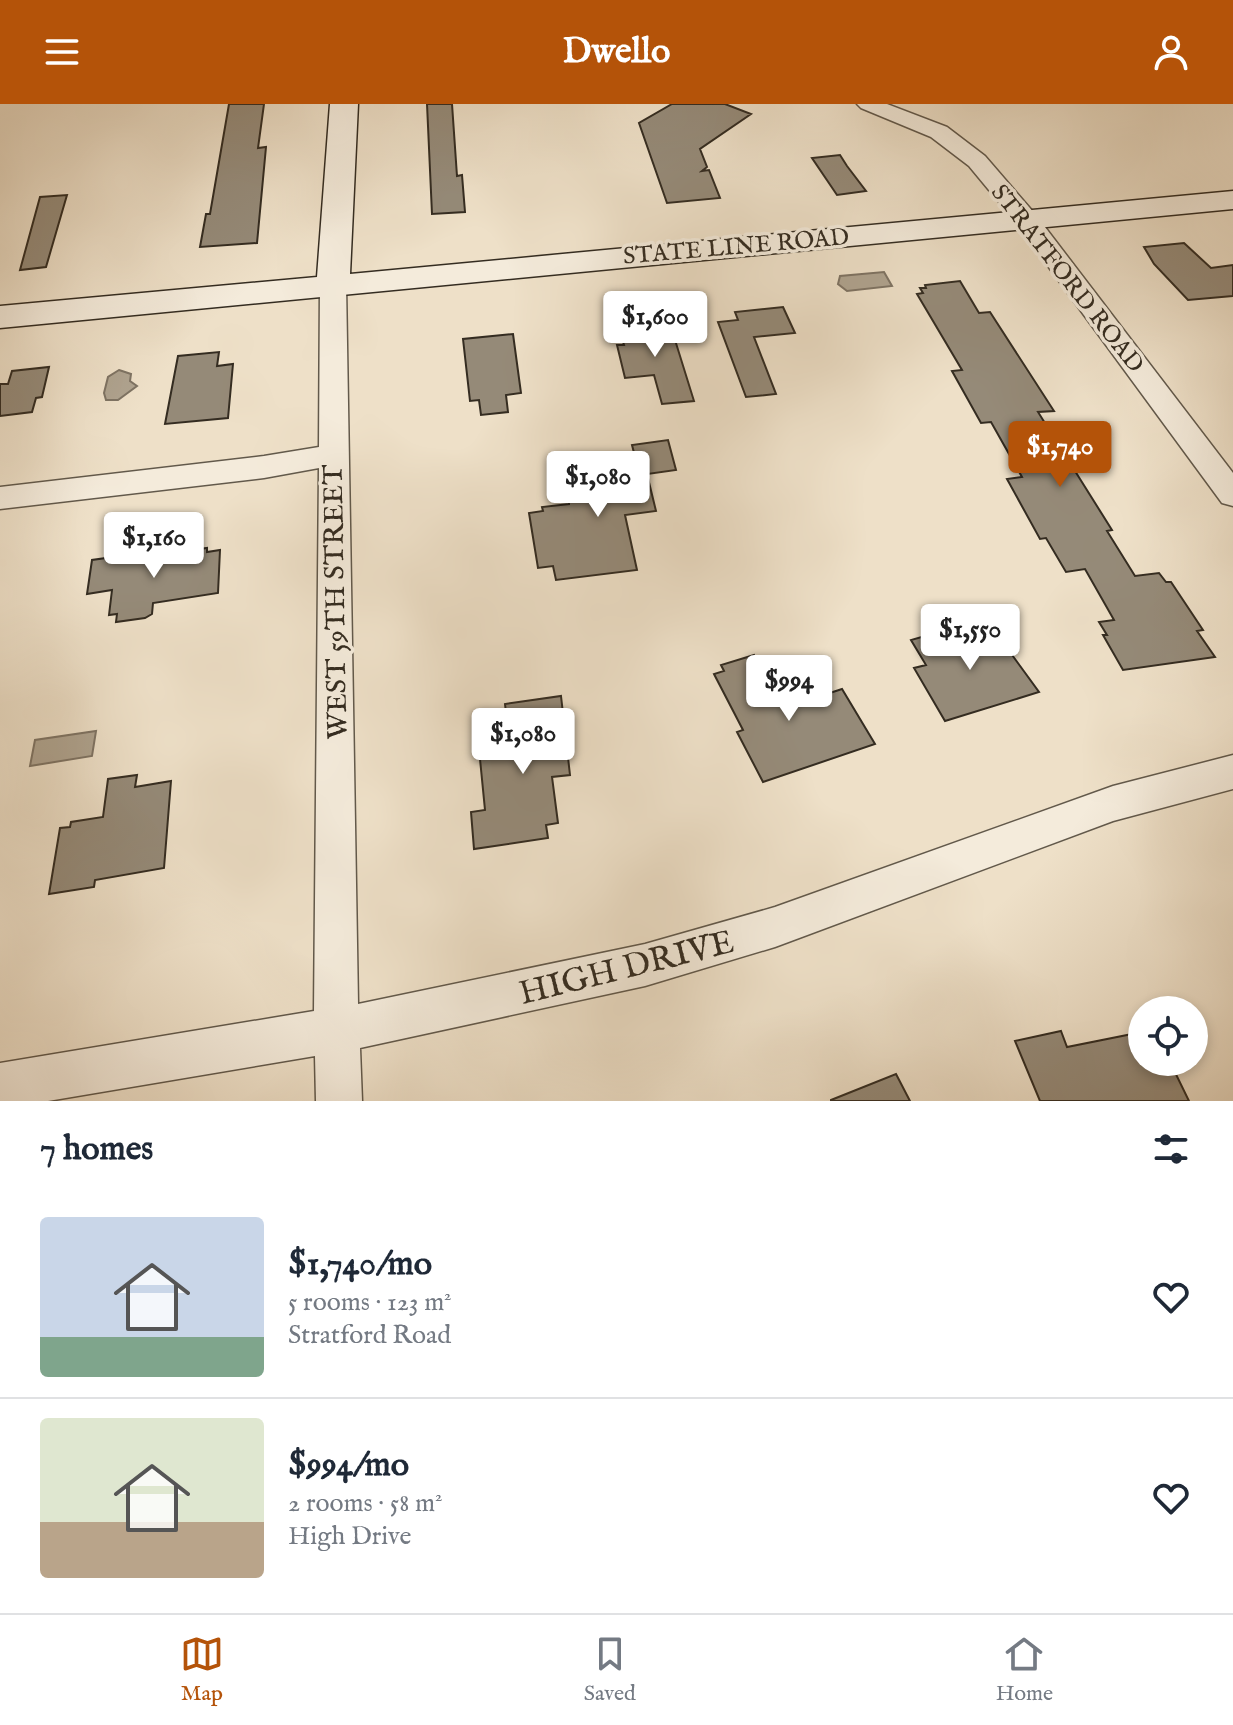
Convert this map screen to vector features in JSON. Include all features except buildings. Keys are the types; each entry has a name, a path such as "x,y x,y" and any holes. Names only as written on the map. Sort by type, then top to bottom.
{"main road":[{"name":"WEST 59TH STREET","path":"333,284 344,104"},
{"name":"STATE LINE ROAD","path":"0,317 1233,200"}],"street":[{"name":"STRATFORD ROAD","path":"868,104 925,125 965,150 1026,219 1233,495"},
{"name":"WEST 59TH STREET","path":"333,284 336,1028 339,1101"},
{"path":"0,498 264,467 333,455"},
{"name":"HIGH DRIVE","path":"0,1086 514,996 645,965 775,927 1113,804 1233,772"}],"shaded area":[{"path":"884,272 892,286 847,291 838,284 840,276"},
{"path":"119,370 131,374 130,381 137,386 118,400 106,400 104,393 108,377"},
{"path":"96,731 92,756 30,766 35,740"}]}
